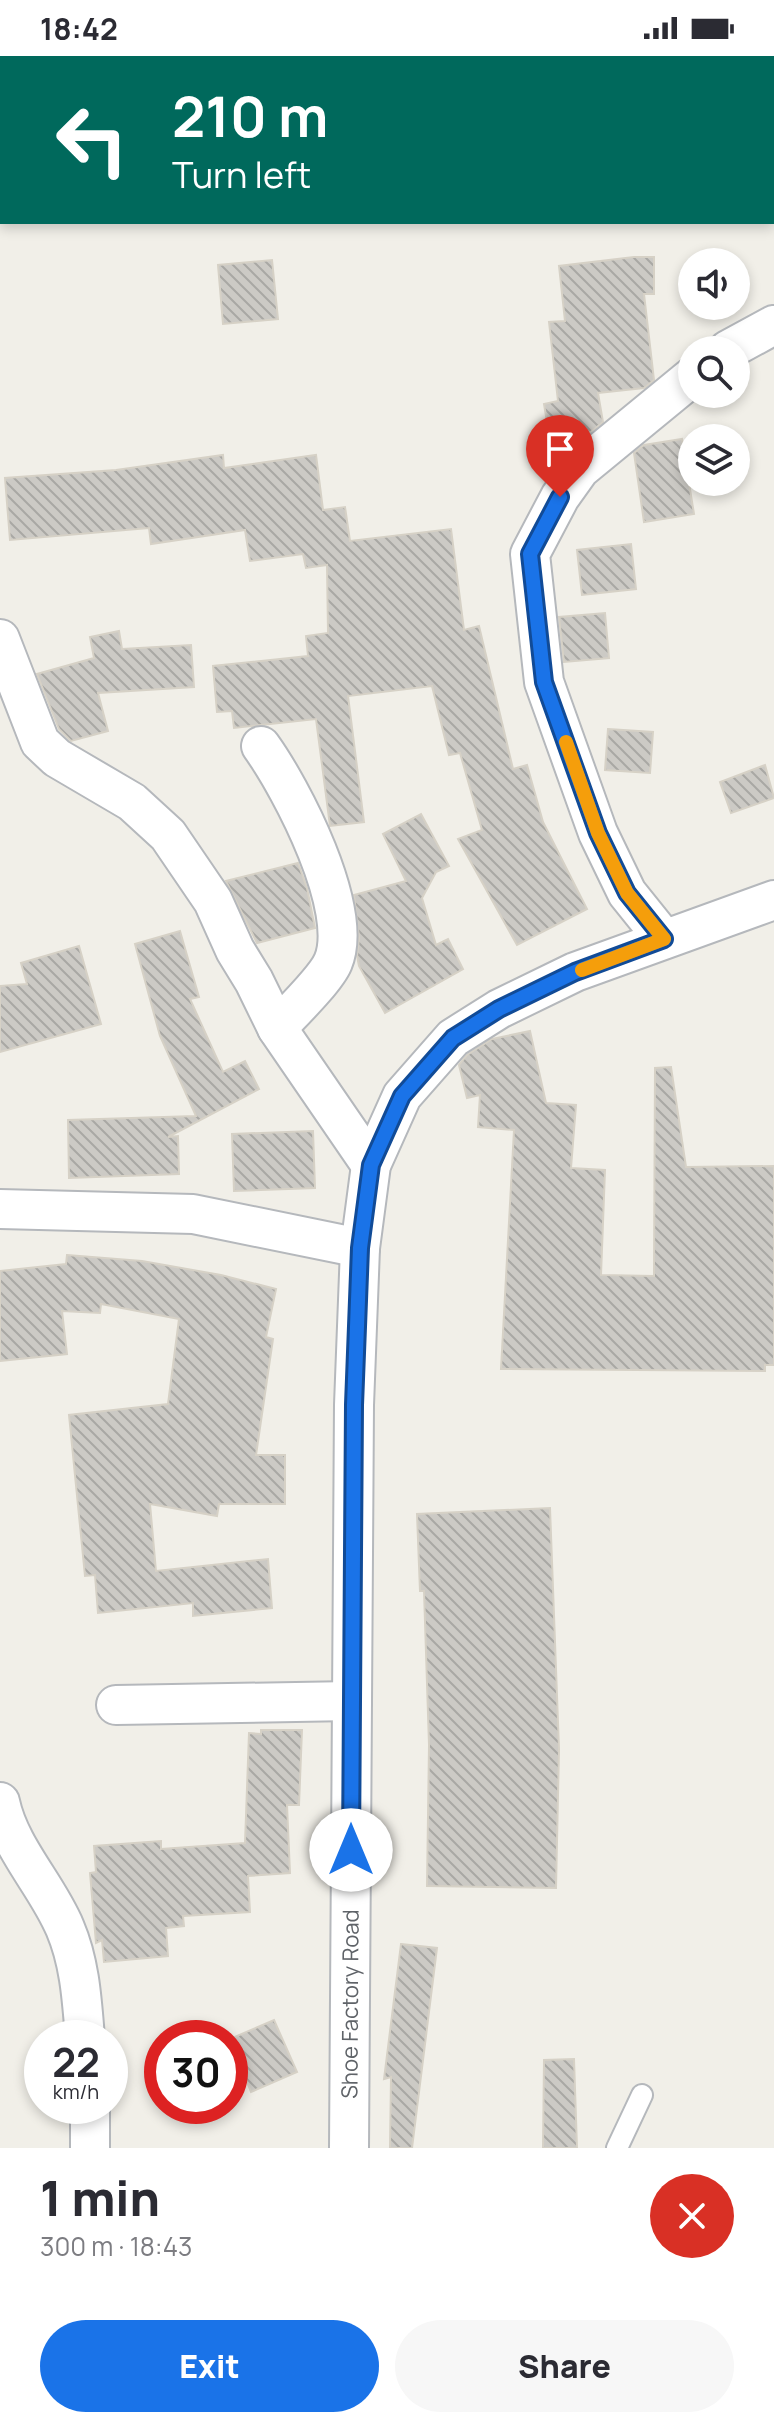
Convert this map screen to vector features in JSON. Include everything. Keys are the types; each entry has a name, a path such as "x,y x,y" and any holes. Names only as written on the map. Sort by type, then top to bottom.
{"street":[{"path":"750,338 774,325"},
{"path":"664,939 627,893 598,833 544,682 530,554 560,497 580,469 678,388"},
{"path":"0,639 40,742 57,758 132,802 168,835 213,901 235,950 277,1028 371,1165"},
{"path":"261,746 292,795 321,861 338,930 333,962 277,1028"},
{"name":"Shoe Factory Road","path":"349,2148 354,1405 360,1248 371,1165 402,1096 453,1038 499,1009 575,972 774,900"},
{"path":"0,1209 193,1214 360,1248"},
{"path":"116,1705 352,1701"},
{"path":"0,1802 3,1818 20,1851 65,1928 80,1981 83,2020"},
{"path":"90,2124 90,2148"}],"lane":[{"path":"617,2148 642,2095"}],"building":[{"path":"654,257 654,294 644,294 654,380 644,388 598,393 603,422 568,451 552,453 544,404 558,401 549,322 565,321 559,266"},
{"path":"272,260 278,319 223,324 218,265"},
{"path":"678,440 678,496 691,496 694,514 644,522 634,453 644,445"},
{"path":"223,455 224,468 316,455 323,510 345,507 350,541 451,529 464,630 479,626 513,769 527,765 543,822 587,909 517,945 458,839 482,830 460,753 449,755 432,686 348,696 364,822 330,826 316,719 234,728 232,711 217,712 213,666 308,656 306,636 328,633 327,565 306,568 303,554 250,561 245,530 151,544 149,528 10,540 5,478 116,470"},
{"path":"631,544 636,589 582,595 577,550"},
{"path":"605,613 609,658 564,662 559,617"},
{"path":"119,631 122,649 191,645 194,687 98,693 108,731 71,741 59,729 37,674 94,658 90,637"},
{"path":"608,729 653,732 650,773 605,770"},
{"path":"765,765 774,798 731,813 720,782"},
{"path":"421,814 449,866 436,872 422,898 436,945 448,939 463,969 385,1013 359,966 354,895 406,881 383,834"},
{"path":"298,863 315,928 257,943 226,881"},
{"path":"180,931 199,997 190,999 223,1072 245,1061 259,1089 168,1137 178,1136 179,1174 69,1178 68,1120 196,1116 160,1036 135,944"},
{"path":"79,946 101,1024 0,1052 0,986 27,984 21,963"},
{"path":"530,1031 546,1103 576,1105 571,1168 605,1170 601,1275 654,1276 655,1068 671,1067 686,1167 774,1166 774,1365 765,1365 765,1371 501,1369 514,1130 478,1127 480,1095 467,1098 459,1065 467,1055 492,1039"},
{"path":"313,1131 315,1188 234,1191 232,1134"},
{"path":"67,1255 142,1261 221,1275 276,1289 266,1337 273,1339 256,1455 285,1455 285,1504 219,1504 217,1516 150,1504 156,1571 268,1559 272,1608 193,1616 193,1603 98,1613 95,1575 85,1576 69,1415 168,1404 179,1319 101,1304 100,1313 62,1311 67,1354 0,1361 0,1271 66,1264"},
{"path":"550,1508 559,1749 556,1888 427,1886 429,1745 424,1591 420,1591 417,1514"},
{"path":"261,1730 302,1730 299,1805 287,1805 290,1873 248,1876 250,1912 183,1916 184,1926 166,1928 168,1956 104,1962 102,1940 96,1943 90,1873 96,1872 94,1846 161,1841 161,1849 245,1843 249,1733 261,1734"},
{"path":"401,1944 437,1948 412,2148 390,2148 391,2077 384,2079"},
{"path":"274,2020 297,2072 251,2092 248,2084 248,2031"},
{"path":"574,2059 577,2148 543,2148 544,2060"}],"slow traffic":[{"path":"566,742 598,833 627,893 664,939 582,970"}],"route":[{"path":"351,1850 354,1405 360,1248 371,1165 402,1096 453,1038 499,1009 575,972 664,939 627,893 598,833 544,682 530,554 560,497"}]}
